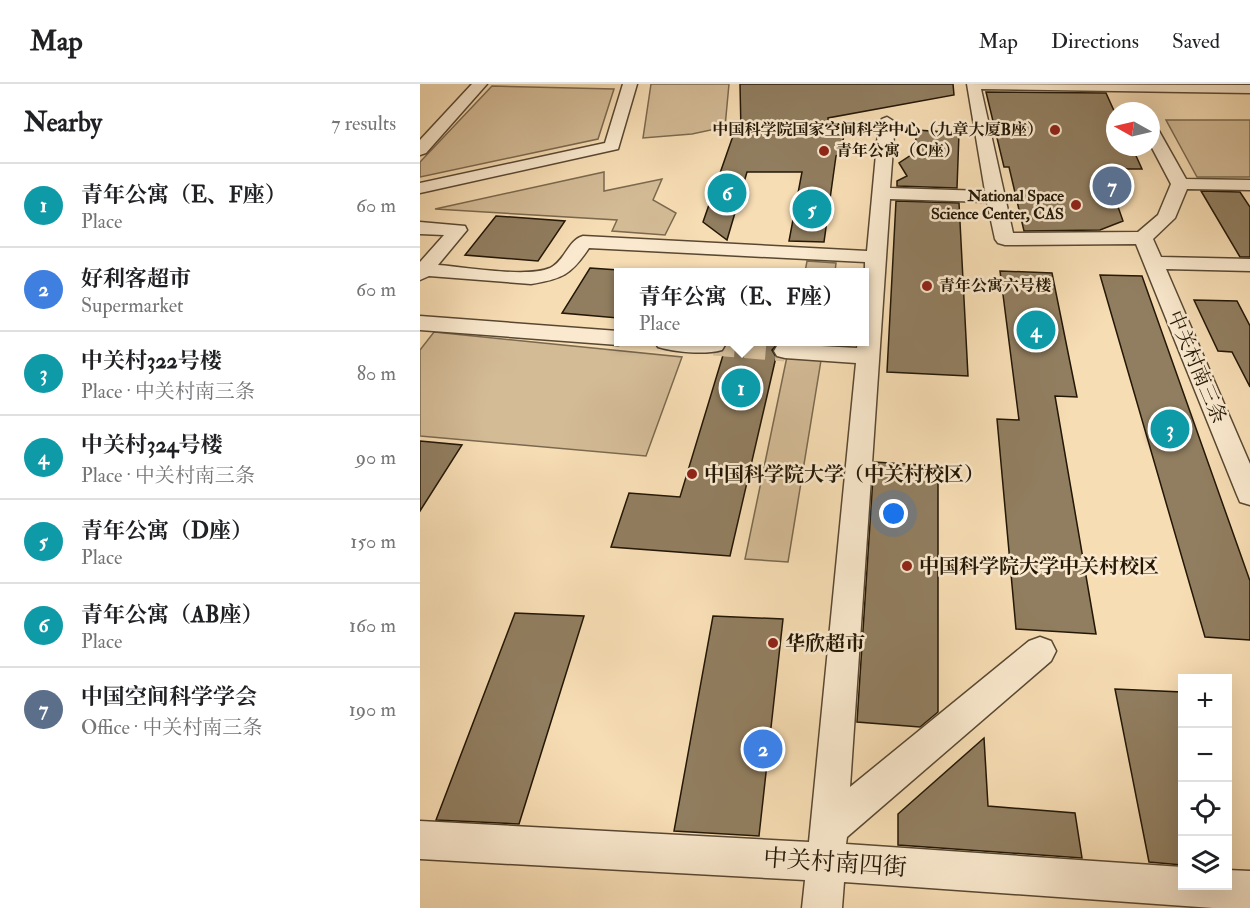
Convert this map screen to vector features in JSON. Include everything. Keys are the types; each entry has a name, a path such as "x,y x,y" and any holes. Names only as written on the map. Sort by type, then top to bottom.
{"street":[{"path":"420,150 480,84"},
{"path":"420,188 612,146 630,84"},
{"path":"1180,184 1166,218 1143,238 1005,239 973,85 1250,89"},
{"path":"1126,86 1135,102"},
{"path":"869,344 887,122"},
{"path":"1160,147 1180,184"},
{"path":"1180,184 1250,184"},
{"path":"882,193 995,197"},
{"path":"420,228 458,230 422,272"},
{"name":"中关村南三条","path":"1143,238 1250,495"},
{"path":"422,272 531,278 549,275 565,270 583,242 876,257"},
{"path":"1153,263 1250,265"},
{"path":"420,323 614,338"},
{"path":"822,908 869,346"},
{"path":"785,351 868,356"},
{"path":"828,845 1040,651"},
{"name":"中关村南四街","path":"420,840 828,845 1250,891"}],"shaded area":[{"path":"651,84 729,84 725,127 692,134 643,138"},
{"path":"492,86 614,89 598,139 420,177 420,162"},
{"path":"1166,120 1250,120 1250,177 1197,177"},
{"path":"604,172 604,191 662,179 653,200 676,213 665,235 612,231 617,220 435,209"},
{"path":"807,261 836,263 835,268 806,268"},
{"path":"434,332 682,357 646,456 420,436 420,350"},
{"path":"789,346 823,346 788,562 745,559"}],"building":[{"path":"740,84 953,84 954,95 828,118 828,125 846,126 840,154 836,156 824,242 789,241 802,172 747,172 727,240 703,222 734,133 741,132"},
{"path":"986,92 1106,93 1110,102 1106,102 1106,156 1136,156 1142,169 1123,169 1124,172 1108,178 1123,221 1100,230 1024,231 1009,167 1004,167"},
{"path":"917,130 959,133 957,188 897,186 897,181 907,176 899,163 914,153"},
{"path":"1201,191 1240,192 1250,207 1250,257 1240,257"},
{"name":"青年公寓六号楼","path":"896,201 959,203 968,376 887,372"},
{"path":"496,216 565,221 538,261 465,255"},
{"path":"590,268 614,270 614,318 562,313"},
{"path":"1000,271 1052,273 1077,397 1055,396 1096,634 1016,629 997,419 1019,420"},
{"path":"1100,275 1142,276 1250,581 1250,640 1205,637"},
{"path":"1194,300 1237,301 1250,326 1250,387 1232,352 1218,351"},
{"path":"726,346 776,346 772,350 776,357 730,556 611,547 629,493 680,497"},
{"path":"420,441 462,445 420,511"},
{"path":"874,462 938,466 938,712 920,727 857,722"},
{"path":"515,613 584,616 519,824 436,820"},
{"path":"713,616 783,619 759,836 674,831"},
{"path":"1115,689 1178,692 1178,865 1149,862"},
{"path":"984,738 988,806 1075,813 1082,858 898,845 898,814"}],"tunnel":[{"path":"726,346 785,351"}],"place":[{"name":"中国科学院国家空间科学中心（九章大厦B座）","path":"1055,130"},
{"name":"青年公寓（C座）","path":"824,151"},
{"name":"中国空间科学学会","path":"1112,186"},
{"name":"青年公寓（AB座）","path":"727,193"},
{"name":"National Space Science Center, CAS","path":"1076,205"},
{"name":"青年公寓（D座）","path":"812,209"},
{"name":"青年公寓六号楼","path":"927,286"},
{"name":"中关村324号楼","path":"1036,330"},
{"name":"青年公寓（E、F座）","path":"741,388"},
{"name":"中关村322号楼","path":"1170,429"},
{"name":"中国科学院大学（中关村校区）","path":"692,474"},
{"name":"中国科学院大学中关村校区","path":"907,566"},
{"name":"华欣超市","path":"773,643"},
{"name":"好利客超市","path":"763,749"}]}
